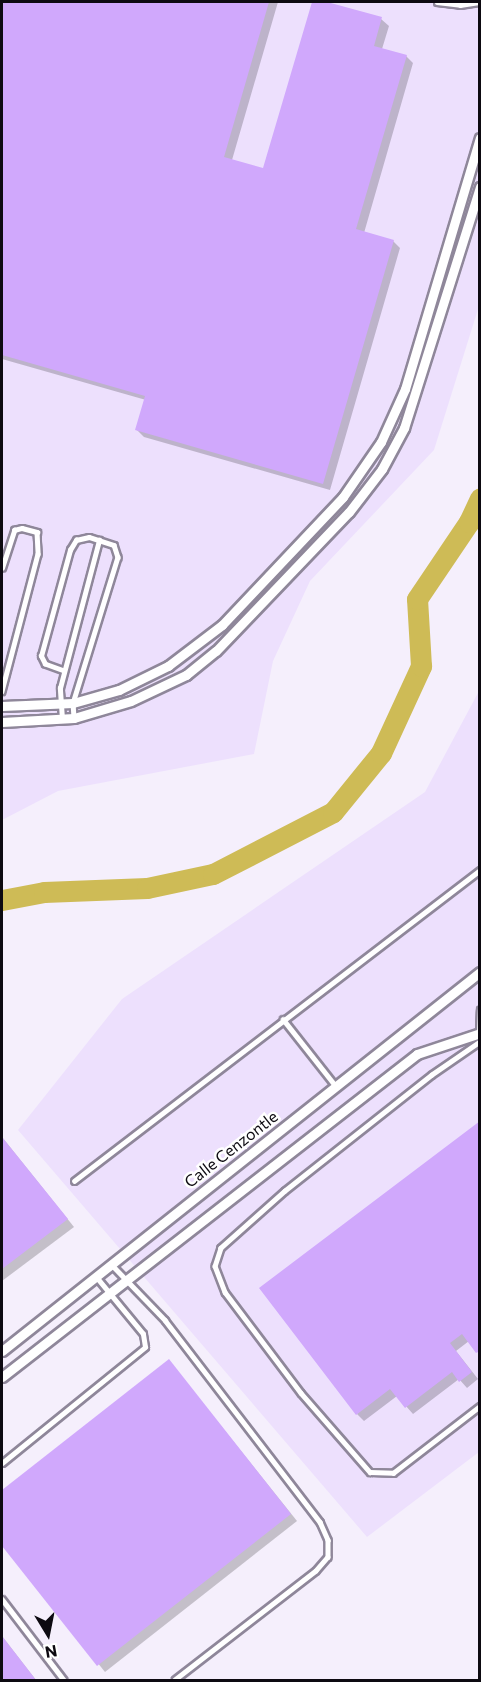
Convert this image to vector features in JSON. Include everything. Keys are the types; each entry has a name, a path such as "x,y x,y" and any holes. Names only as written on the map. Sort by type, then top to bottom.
{"street":[{"path":"2,706 73,703 119,690 168,666 196,646 245,601 356,480 381,442 405,389 480,138"},
{"path":"2,722 74,718 131,702 186,675 238,629 366,492 394,447 412,410 480,187"},
{"name":"Calle Cenzontle","path":"2,1351 480,972"},
{"path":"2,1377 417,1054 479,1036"}],"lane":[{"path":"437,2 460,5 479,2"},
{"path":"2,568 14,530 22,528 37,532 38,554 9,655 2,691"},
{"path":"64,671 45,664 41,656 73,543 86,537 114,545 118,557 73,703 74,718"},
{"path":"63,719 61,705 64,671 99,540"},
{"path":"2,654 9,655"},
{"path":"74,1181 480,870"},
{"path":"480,1010 479,1036 285,1191 226,1244 215,1266 225,1292 301,1393 370,1472 393,1473 480,1406"},
{"path":"283,1019 335,1085"},
{"path":"111,1264 129,1278 165,1320 320,1522 329,1545 328,1557 316,1571 175,1680"},
{"path":"2,1463 145,1347 143,1334 110,1291 96,1277"},
{"path":"2,1599 64,1680"}],"shaded area":[{"path":"2,2 479,2 479,306 434,450 310,581 273,661 254,754 58,791 2,820"},
{"path":"479,691 479,1452 367,1537 18,1130 122,999 425,792"}],"building":[{"path":"2,2 269,2 224,157 263,168 312,2 327,2 382,17 374,46 407,55 356,229 394,240 323,484 135,430 145,396 2,355"},
{"path":"480,1121 480,1351 476,1353 462,1334 450,1343 472,1372 459,1382 452,1372 405,1408 390,1389 356,1415 259,1288"},
{"path":"2,1137 68,1219 2,1269"},
{"path":"169,1359 291,1514 97,1666 2,1546 2,1490"},
{"path":"2,1636 36,1680 2,1680"}],"waterway":[{"path":"2,900 44,892 147,888 213,874 333,812 381,753 421,666 417,599 469,522 480,498"}]}
